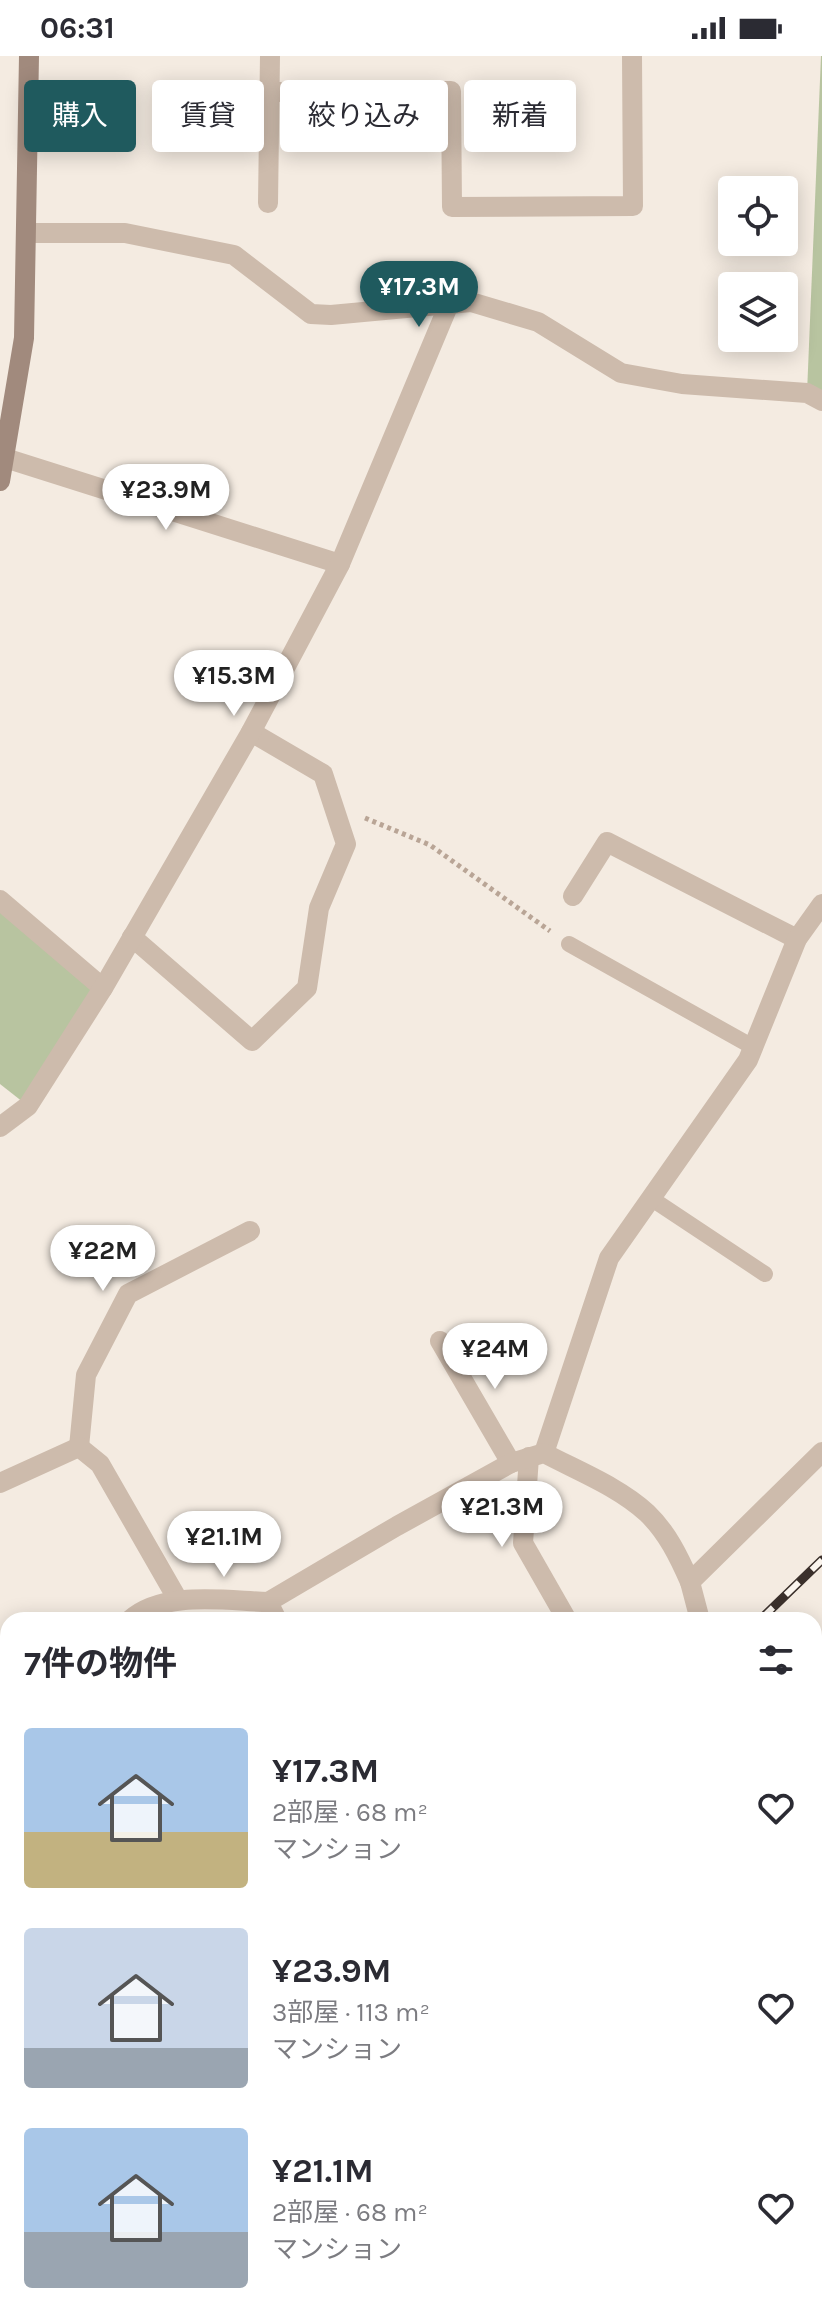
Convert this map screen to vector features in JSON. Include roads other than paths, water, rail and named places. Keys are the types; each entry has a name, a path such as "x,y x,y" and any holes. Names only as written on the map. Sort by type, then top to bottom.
{"street":[{"path":"0,481 24,338 29,56"},
{"path":"268,203 270,56"},
{"path":"270,92 451,91 452,207 633,206 632,56"},
{"path":"27,233 125,233 234,255 311,314 331,315 471,302 538,322 621,373 682,384 807,393 822,401"},
{"path":"0,1127 28,1106 103,988 251,732 340,564 449,304"},
{"path":"5,458 340,564"},
{"path":"132,937 252,1041 307,988 319,908 346,844 323,774 251,732"},
{"path":"573,896 607,842 797,939"},
{"path":"0,900 103,988"},
{"path":"562,1612 523,1543 528,1458 609,1258 748,1060 797,939 822,904"},
{"path":"79,1447 86,1375 128,1294 250,1231"},
{"path":"440,1341 528,1458 621,1494 647,1513 672,1544 690,1582 698,1612"},
{"path":"0,1483 79,1447"},
{"path":"79,1447 100,1464 178,1600"},
{"path":"690,1582 822,1452"},
{"path":"141,1612 178,1600 273,1611 397,1526 528,1458"}],"lane":[{"path":"569,944 753,1047"},
{"path":"652,1199 765,1274"}],"railway":[{"path":"768,1612 822,1560"}]}
